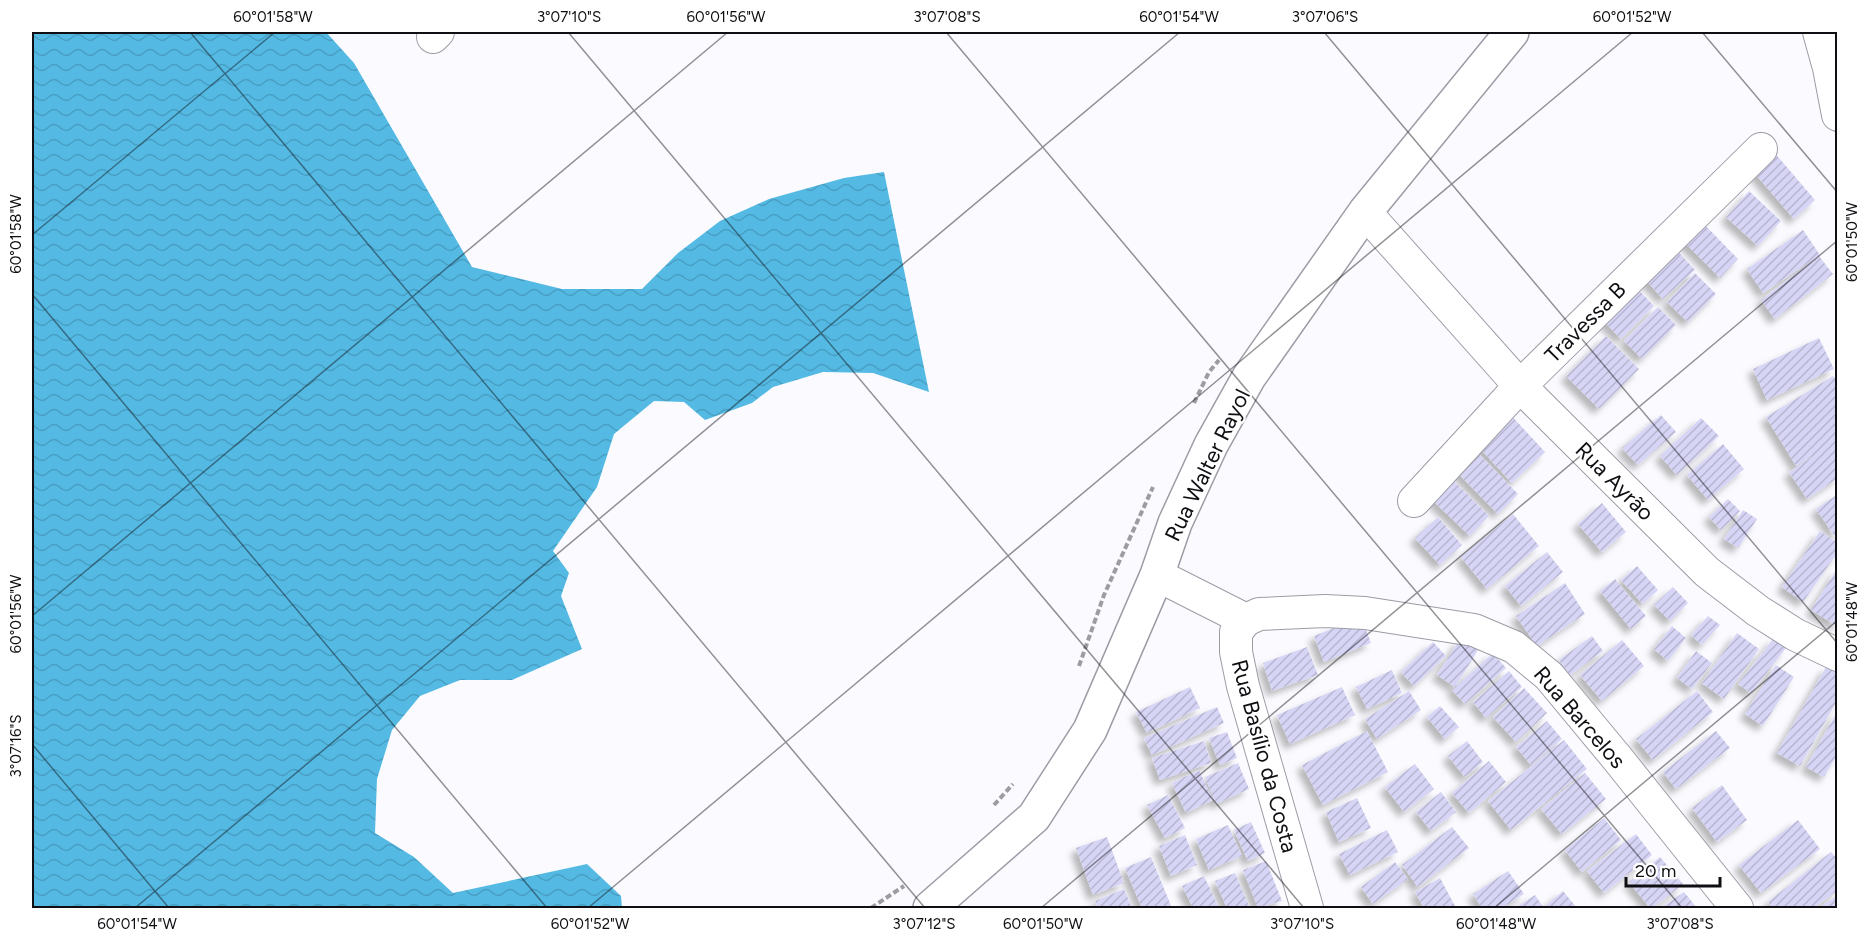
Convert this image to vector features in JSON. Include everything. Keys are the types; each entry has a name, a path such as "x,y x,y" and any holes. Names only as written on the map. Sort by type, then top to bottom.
{"street":[{"name":"Rua Walter Rayol","path":"930,909 1034,818 1090,730 1157,575 1175,523 1211,445 1249,377 1365,212 1512,32"},
{"path":"1819,32 1838,114"},
{"name":"Travessa B","path":"1414,501 1520,386 1761,149"},
{"name":"Rua Ayrão","path":"1365,212 1520,386 1707,572 1758,611 1796,635 1838,655"},
{"path":"1157,575 1252,617"},
{"name":"Rua Barcelos","path":"1252,617 1325,611 1365,613 1474,630 1514,647 1548,676 1617,758 1737,909"},
{"name":"Rua Basílio da Costa","path":"1252,617 1236,632 1236,652 1243,686 1308,909"}],"water":[{"path":"32,32 326,32 354,63 472,267 562,289 642,289 678,253 720,221 769,199 844,178 884,172 929,392 873,373 823,372 773,387 752,403 705,420 684,402 654,401 614,434 597,487 553,551 569,573 561,596 582,649 512,680 460,680 420,696 392,730 377,779 375,833 414,857 453,893 587,864 621,896 622,908 32,908"}],"building":[{"path":"1773,151 1815,200 1794,219 1751,169"},
{"path":"1749,191 1781,221 1758,246 1726,217"},
{"path":"1700,220 1738,259 1720,278 1681,239"},
{"path":"1803,230 1820,255 1763,293 1747,269"},
{"path":"1673,246 1695,270 1663,299 1642,276"},
{"path":"1819,256 1833,274 1775,319 1761,300"},
{"path":"1695,273 1716,294 1688,322 1667,302"},
{"path":"1633,284 1654,306 1621,339 1599,316"},
{"path":"1658,307 1676,325 1642,359 1624,341"},
{"path":"1606,336 1639,369 1599,409 1566,376"},
{"path":"1819,338 1834,369 1767,400 1753,369"},
{"path":"1833,376 1838,382 1838,478 1807,499 1789,472 1824,450 1796,466 1766,417"},
{"path":"1509,413 1545,452 1512,483 1476,444"},
{"path":"1661,415 1676,432 1638,465 1622,448"},
{"path":"1701,418 1719,436 1677,475 1660,456"},
{"path":"1723,444 1744,469 1708,500 1687,475"},
{"path":"1473,448 1518,494 1498,514 1452,467"},
{"path":"1447,474 1489,516 1470,536 1427,495"},
{"path":"1838,494 1838,541 1816,509"},
{"path":"1728,499 1740,511 1721,530 1709,517"},
{"path":"1602,503 1626,532 1602,552 1578,524"},
{"path":"1743,510 1757,519 1738,548 1724,539"},
{"path":"1513,514 1539,546 1487,589 1461,557"},
{"path":"1438,517 1462,545 1440,565 1415,538"},
{"path":"1820,531 1838,543 1838,552 1803,602 1782,587"},
{"path":"1547,552 1563,572 1521,606 1505,586"},
{"path":"1637,566 1658,590 1643,604 1621,580"},
{"path":"1838,567 1838,624 1837,626 1811,610"},
{"path":"1615,579 1646,616 1631,629 1600,591"},
{"path":"1565,583 1585,614 1537,646 1516,616"},
{"path":"1673,587 1688,603 1670,621 1654,605"},
{"path":"1708,616 1720,625 1702,645 1691,635"},
{"path":"1361,617 1371,643 1324,662 1314,636"},
{"path":"1672,626 1686,638 1668,661 1654,649"},
{"path":"1737,633 1759,649 1724,699 1702,683"},
{"path":"1592,636 1603,651 1570,675 1559,660"},
{"path":"1774,638 1786,648 1751,693 1738,684"},
{"path":"1460,639 1478,650 1455,687 1437,675"},
{"path":"1622,640 1644,666 1602,701 1580,675"},
{"path":"1433,642 1446,656 1414,686 1401,672"},
{"path":"1307,647 1318,675 1272,691 1263,663"},
{"path":"1696,651 1712,663 1692,689 1677,678"},
{"path":"1493,653 1506,668 1465,704 1452,690"},
{"path":"1776,665 1794,677 1763,726 1745,714"},
{"path":"1826,667 1838,673 1838,699 1800,766 1777,753"},
{"path":"1392,670 1402,693 1367,709 1356,687"},
{"path":"1509,671 1522,687 1486,718 1473,702"},
{"path":"1190,687 1200,708 1147,733 1136,712"},
{"path":"1342,687 1355,715 1290,744 1277,715"},
{"path":"1524,688 1547,713 1516,742 1493,717"},
{"path":"1409,691 1421,710 1377,739 1365,719"},
{"path":"1697,691 1713,712 1653,760 1636,739"},
{"path":"1440,706 1459,727 1445,739 1427,717"},
{"path":"1217,707 1224,723 1152,755 1144,738"},
{"path":"1838,710 1838,753 1824,777 1806,767"},
{"path":"1547,721 1562,739 1531,765 1516,747"},
{"path":"1367,731 1388,772 1323,805 1302,765"},
{"path":"1716,731 1730,748 1676,789 1663,772"},
{"path":"1227,732 1237,758 1220,765 1209,738"},
{"path":"1564,740 1587,769 1511,830 1488,801"},
{"path":"1204,741 1211,763 1160,780 1152,758"},
{"path":"1467,741 1483,762 1465,777 1448,756"},
{"path":"1489,761 1506,782 1469,813 1452,793"},
{"path":"1238,763 1249,789 1216,804 1205,777"},
{"path":"1415,764 1434,789 1404,812 1385,787"},
{"path":"1199,770 1213,800 1186,813 1172,783"},
{"path":"1585,773 1606,799 1562,834 1541,809"},
{"path":"1722,785 1747,820 1717,842 1692,808"},
{"path":"1441,792 1456,812 1431,831 1416,812"},
{"path":"1168,795 1185,828 1165,838 1147,805"},
{"path":"1357,798 1371,828 1339,842 1326,812"},
{"path":"1604,818 1621,840 1582,872 1565,850"},
{"path":"1798,820 1820,849 1761,893 1739,865"},
{"path":"1251,822 1265,853 1248,861 1234,830"},
{"path":"1228,825 1242,856 1209,870 1196,839"},
{"path":"1452,827 1469,848 1418,887 1402,865"},
{"path":"1387,830 1398,852 1350,875 1339,854"},
{"path":"1636,834 1652,855 1604,893 1587,871"},
{"path":"1185,835 1197,865 1171,876 1159,846"},
{"path":"1107,837 1124,883 1093,895 1076,848"},
{"path":"1831,852 1838,860 1838,890 1814,908 1773,908 1768,902"},
{"path":"1151,857 1172,908 1142,908 1125,868"},
{"path":"1660,857 1683,884 1650,908 1629,882"},
{"path":"1266,861 1282,901 1258,908 1243,870"},
{"path":"1395,862 1408,879 1373,904 1361,887"},
{"path":"1508,871 1524,894 1502,908 1482,908 1473,894"},
{"path":"1235,873 1250,908 1227,908 1215,881"},
{"path":"1204,876 1219,908 1193,908 1182,886"},
{"path":"1440,878 1455,906 1424,908 1415,892"},
{"path":"1124,889 1132,908 1098,908 1095,901"},
{"path":"1563,891 1577,908 1548,908 1545,906"},
{"path":"1684,892 1697,908 1661,908"},
{"path":"1535,895 1544,908 1515,908"},
{"path":"1838,895 1838,908 1818,908"}]}
